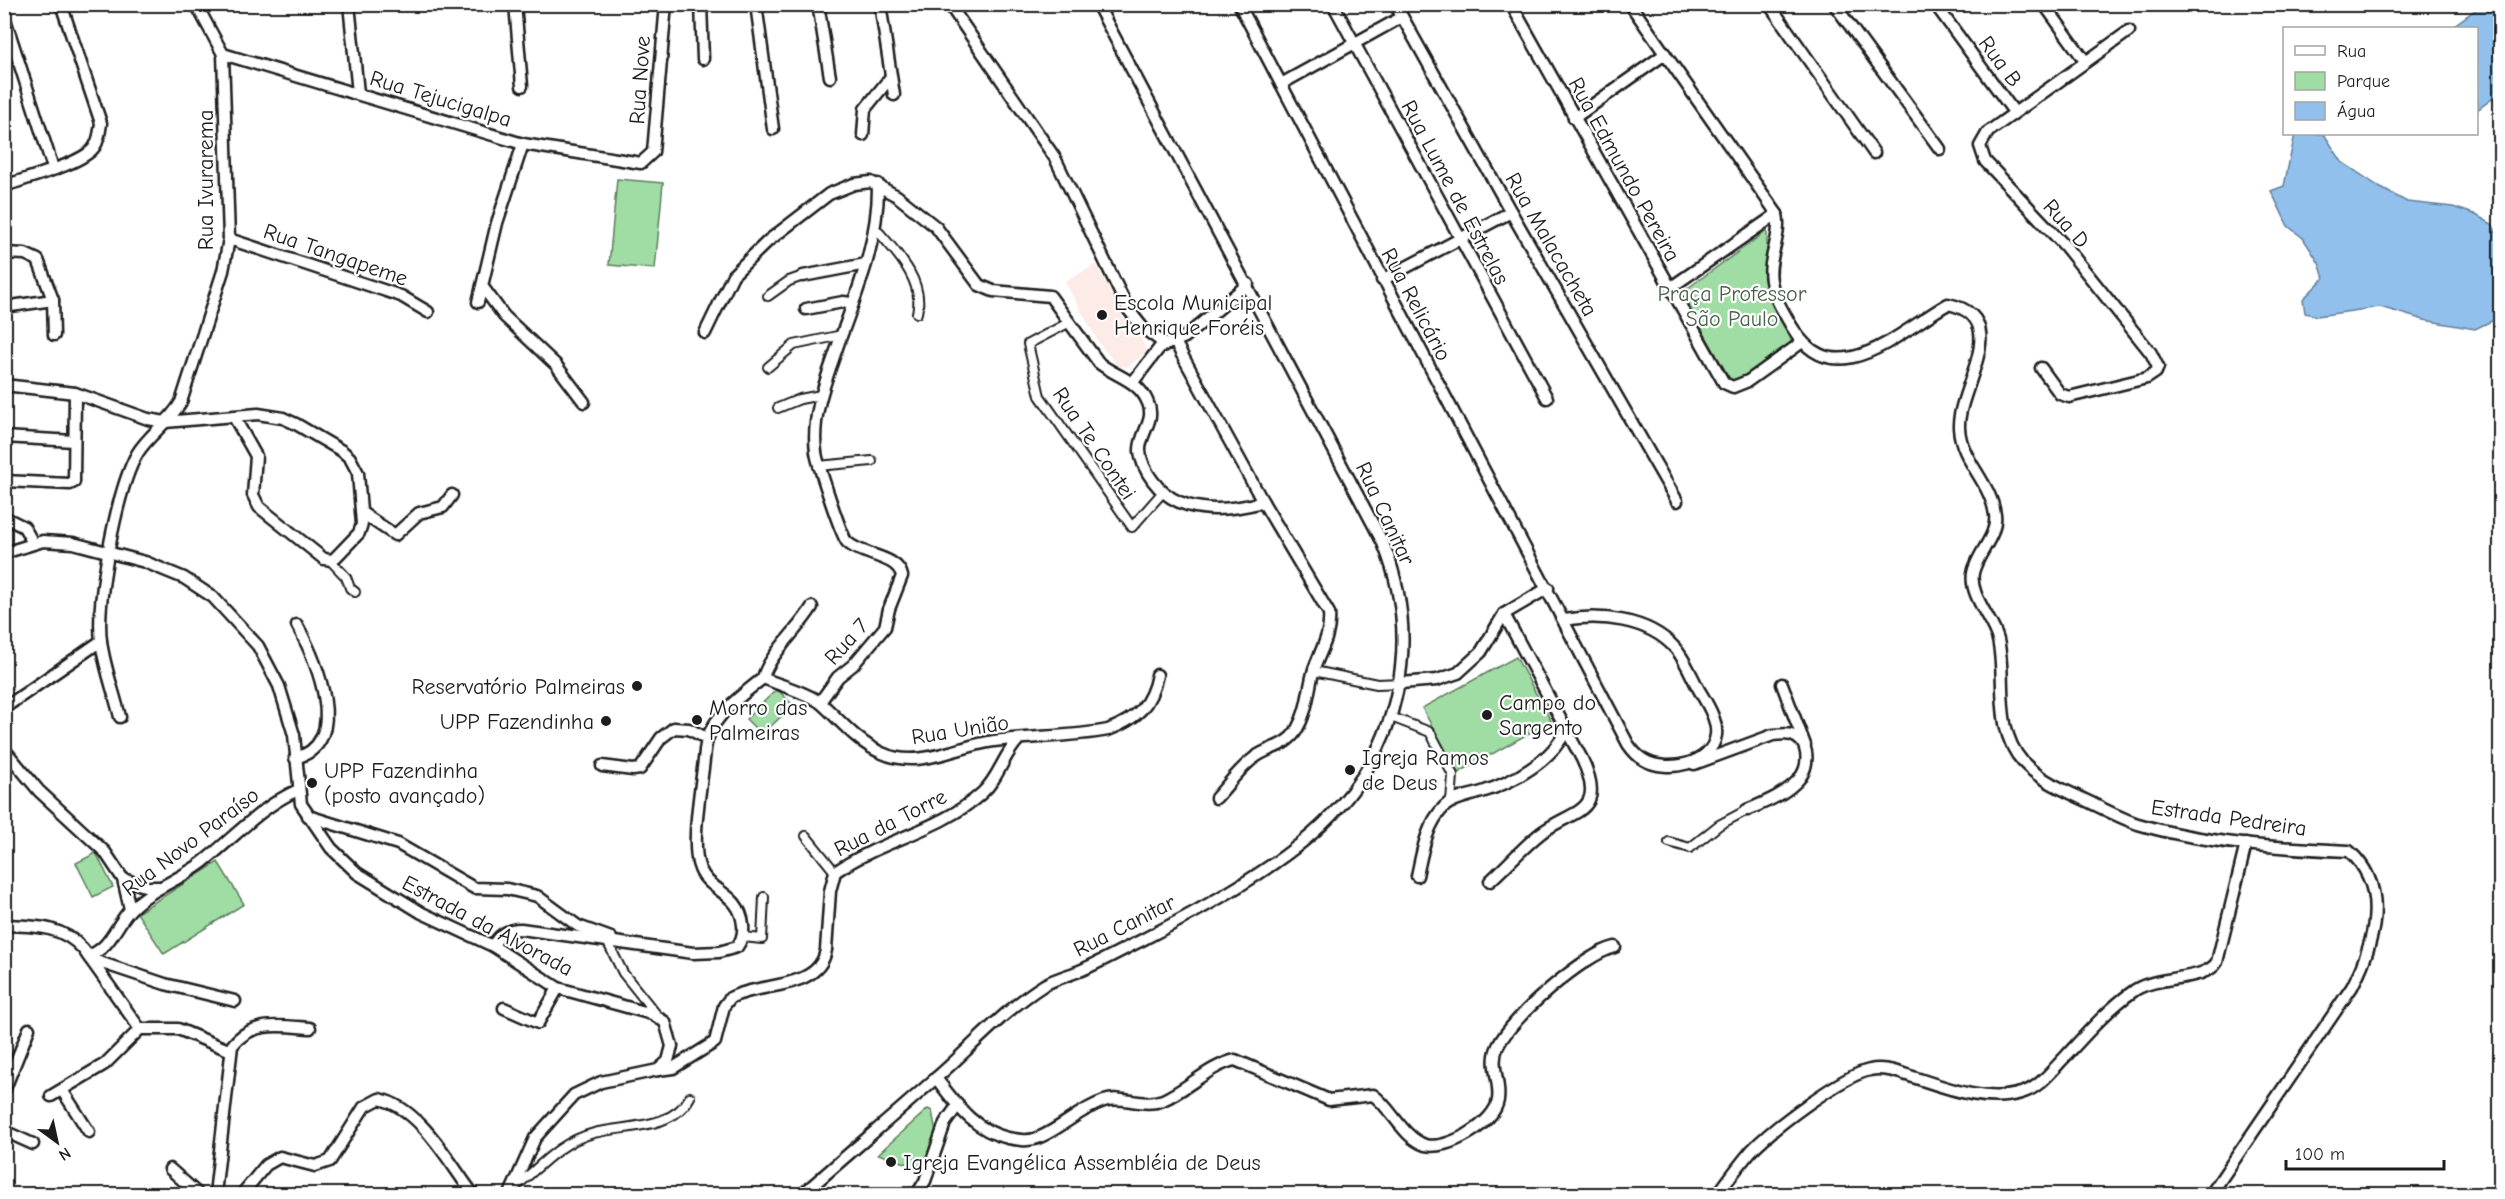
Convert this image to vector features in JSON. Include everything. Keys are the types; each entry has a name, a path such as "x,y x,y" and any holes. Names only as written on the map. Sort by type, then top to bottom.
{"street":[{"path":"4,186 90,153 96,146 101,123 61,4"},
{"name":"Rua Ivurarema","path":"120,717 101,641 108,550 129,472 149,437 181,402 222,271 229,239 223,54 196,4"},
{"path":"349,4 358,93"},
{"path":"515,4 522,86"},
{"name":"Rua Nove","path":"649,158 654,140 666,4"},
{"path":"701,4 703,59"},
{"path":"756,4 773,129"},
{"path":"818,4 830,77"},
{"path":"880,4 894,95"},
{"path":"949,4 1055,158 1128,309 1143,328 1170,343 1329,613 1330,628 1327,641 1314,671 1309,700 1294,734 1283,744 1256,757 1216,798"},
{"name":"Rua Canitar","path":"803,1194 936,1078 1007,1011 1047,984 1145,939 1290,853 1322,825 1348,797 1370,766 1391,717 1401,683 1402,616 1393,566 1370,516 1248,284 1097,4"},
{"name":"Rua Relicário","path":"1239,4 1382,280 1635,753 1653,764 1685,765 1709,759 1773,735 1792,735 1805,748"},
{"name":"Rua Lume de Estrelas","path":"1333,4 1546,398"},
{"name":"Rua Malacacheta","path":"1395,4 1677,501"},
{"name":"Rua Edmundo Pereira","path":"1511,4 1724,383 1733,387 1748,381 1801,343"},
{"path":"1630,4 1778,214 1780,230 1770,269 1772,284 1777,300 1801,343"},
{"path":"1768,4 1874,153"},
{"path":"1834,4 1940,149"},
{"name":"Rua B","path":"1935,4 2014,112"},
{"path":"2044,4 2085,61"},
{"path":"1281,84 1402,17"},
{"path":"5,22 53,168"},
{"name":"Rua D","path":"2041,368 2060,394 2069,398 2147,378 2156,372 2158,367 2151,353 2065,246 1985,161 1980,152 1982,139 2014,112 2129,31"},
{"name":"Rua Tejucigalpa","path":"223,54 523,144 633,163 641,163 649,158"},
{"path":"1574,118 1665,54"},
{"path":"863,135 865,109 890,78"},
{"path":"478,302 497,223 523,144"},
{"path":"705,333 733,275 768,241 829,194 854,184 878,184 936,227 979,285 993,291 1044,293 1054,298 1099,363 1109,371 1133,382 1148,402 1151,412 1141,445 1143,460 1161,493 1180,503 1217,510 1263,502"},
{"path":"872,461 818,466 815,424 821,395 876,230 878,184"},
{"path":"1382,280 1511,212"},
{"path":"1670,288 1778,214"},
{"path":"876,230 912,274 917,290 917,313"},
{"name":"Rua Tangapeme","path":"229,239 401,296 429,312"},
{"path":"4,253 25,254 38,260 53,300 54,335"},
{"path":"768,296 789,281 803,276 829,269 866,264"},
{"path":"1133,382 1170,343 1185,337 1248,284"},
{"path":"482,286 504,316 556,365 584,402"},
{"path":"4,307 53,300"},
{"path":"806,309 843,302 852,303"},
{"name":"Estrada Pedreira","path":"1801,343 1832,359 1846,360 1867,354 1948,304 1959,307 1976,319 1980,330 1981,346 1962,408 1959,426 1961,445 1985,487 1995,514 1995,526 1973,572 1973,583 1998,641 2004,717 2022,760 2048,782 2136,823 2246,844 2349,851 2360,861 2370,880 2376,901 2375,925 2368,956 2352,987 2211,1194"},
{"name":"Rua Te Contei","path":"1070,322 1028,344 1040,396 1132,527 1161,493"},
{"path":"768,367 794,345 842,335"},
{"path":"4,385 75,393 148,419 165,422 258,414 283,418 342,452 356,465 362,513 359,533 331,561"},
{"path":"4,481 70,484 75,482 75,393"},
{"path":"777,408 800,399 821,395"},
{"path":"234,417 256,456 255,501 268,514 331,561 346,577 350,588 355,592"},
{"path":"4,437 74,441"},
{"name":"Rua 7","path":"818,466 834,504 844,540 857,549 896,565 902,576 889,609 885,627 852,665 838,677 820,702"},
{"path":"362,513 395,535 423,510 442,507 452,495"},
{"path":"4,517 24,527 33,543"},
{"name":"Estrada da Alvorada","path":"4,553 33,543 59,541 108,550 184,578 213,597 258,646 279,686 294,735 298,790 308,816 331,848 357,873 422,913 493,946 558,988 658,1018"},
{"path":"1314,671 1377,684 1437,680 1458,673 1481,652 1504,614 1548,588"},
{"path":"493,946 502,934 510,929 520,929 639,947 718,952 733,949 743,937 743,922 739,908 726,893 703,874 698,861 697,830 706,738 716,721 763,678 770,662 796,632 812,607"},
{"path":"1490,881 1540,834 1576,816 1587,803 1590,790 1587,768 1504,614"},
{"path":"1564,620 1590,616 1620,620 1641,627 1673,646 1705,701 1716,729 1713,743 1707,751 1685,765"},
{"path":"296,758 308,755 318,745 326,723 318,666 297,625"},
{"path":"4,708 90,651 101,641"},
{"name":"Rua União","path":"763,678 820,702 865,744 897,757 935,756 990,742 1099,732 1118,727 1142,711 1152,694 1157,675"},
{"path":"1669,842 1689,848 1719,825 1775,797 1799,779 1806,764 1805,748 1782,684"},
{"path":"1391,717 1430,732 1453,775 1451,802"},
{"path":"602,766 640,769 661,738 674,728 689,729 706,738"},
{"path":"1417,876 1431,824 1451,802 1514,778 1550,752 1561,741 1566,730"},
{"name":"Rua da Torre","path":"658,1070 673,1068 715,1042 724,1006 730,998 801,978 818,969 825,959 830,891 835,872 938,823 970,802 992,783 1010,748 1019,739"},
{"path":"4,749 39,791 105,852 123,879 130,909"},
{"name":"Rua Novo Paraíso","path":"89,957 107,944 130,909 202,862 271,804 298,790"},
{"path":"308,816 398,844 474,888 507,889 537,896 578,926 639,947"},
{"path":"806,836 835,872"},
{"path":"1718,1194 1751,1151 1777,1127 1850,1078 1872,1070 1895,1071 1961,1090 1993,1095 2020,1094 2045,1078 2114,1007 2135,990 2152,981 2208,973 2217,962 2246,844"},
{"path":"123,879 148,887 162,886"},
{"path":"743,937 762,939 764,897"},
{"path":"4,925 48,927 80,945 140,1029"},
{"path":"511,1192 536,1138 574,1095 601,1082 658,1070 669,1061 672,1046 668,1026 658,1018 623,973 608,943"},
{"path":"936,1078 958,1106 978,1126 996,1135 1031,1140 1082,1111 1106,1101 1145,1104 1163,1100 1216,1067 1235,1060 1329,1100 1373,1095 1385,1104 1412,1137 1423,1144 1442,1145 1465,1135 1489,1118 1496,1109 1498,1086 1494,1057 1511,1027 1577,966 1596,953 1615,947"},
{"path":"89,957 165,984 235,1001"},
{"path":"504,1008 538,1023 558,988"},
{"path":"215,1194 231,1051 236,1040 253,1029 274,1026 310,1028"},
{"path":"4,1091 29,1029"},
{"path":"51,1096 110,1060 140,1029 178,1029 231,1051"},
{"path":"62,1090 89,1132"},
{"path":"511,1192 554,1151 576,1139 666,1119 683,1108 690,1097"},
{"path":"242,1194 266,1165 280,1157 315,1166 330,1161 364,1107 379,1099 400,1110 425,1131 450,1159 473,1194"},
{"path":"917,1194 925,1181 945,1123 958,1106"},
{"path":"4,1131 33,1144"},
{"path":"170,1169 198,1194"}],"shaded area":[{"name":"Escola Municipal Henrique Foréis","path":"1096,264 1123,318 1139,336 1147,351 1128,367 1118,366 1099,343 1065,282"}],"green space":[{"path":"617,179 663,183 655,269 609,265"},
{"name":"Praça Professor São Paulo","path":"1767,231 1767,283 1793,345 1741,382 1731,381 1687,303 1685,290"},
{"name":"Campo do Sargento","path":"1516,657 1551,721 1458,773 1422,708"},
{"path":"777,689 793,705 762,735 746,719"},
{"path":"96,853 113,887 93,897 76,863"},
{"path":"218,862 244,904 164,954 137,913"},
{"path":"928,1109 932,1111 936,1132 924,1169 878,1154"}],"water":[{"path":"2482,5 2500,5 2500,93 2478,109 2478,27 2451,27"},
{"path":"2295,135 2325,135 2342,162 2407,202 2453,207 2474,214 2492,224 2500,239 2500,317 2475,329 2424,320 2380,307 2317,316 2305,313 2303,299 2324,278 2319,263 2303,238 2288,226 2271,191 2284,186"}],"place":[{"name":"Escola Municipal Henrique Foréis","path":"1102,315"},
{"name":"Reservatório Palmeiras","path":"637,686"},
{"name":"Campo do Sargento","path":"1487,715"},
{"name":"Morro das Palmeiras","path":"697,720"},
{"name":"UPP Fazendinha","path":"606,721"},
{"name":"Igreja Ramos de Deus","path":"1350,770"},
{"name":"UPP Fazendinha (posto avançado)","path":"312,783"},
{"name":"Igreja Evangélica Assembléia de Deus","path":"891,1162"}]}
